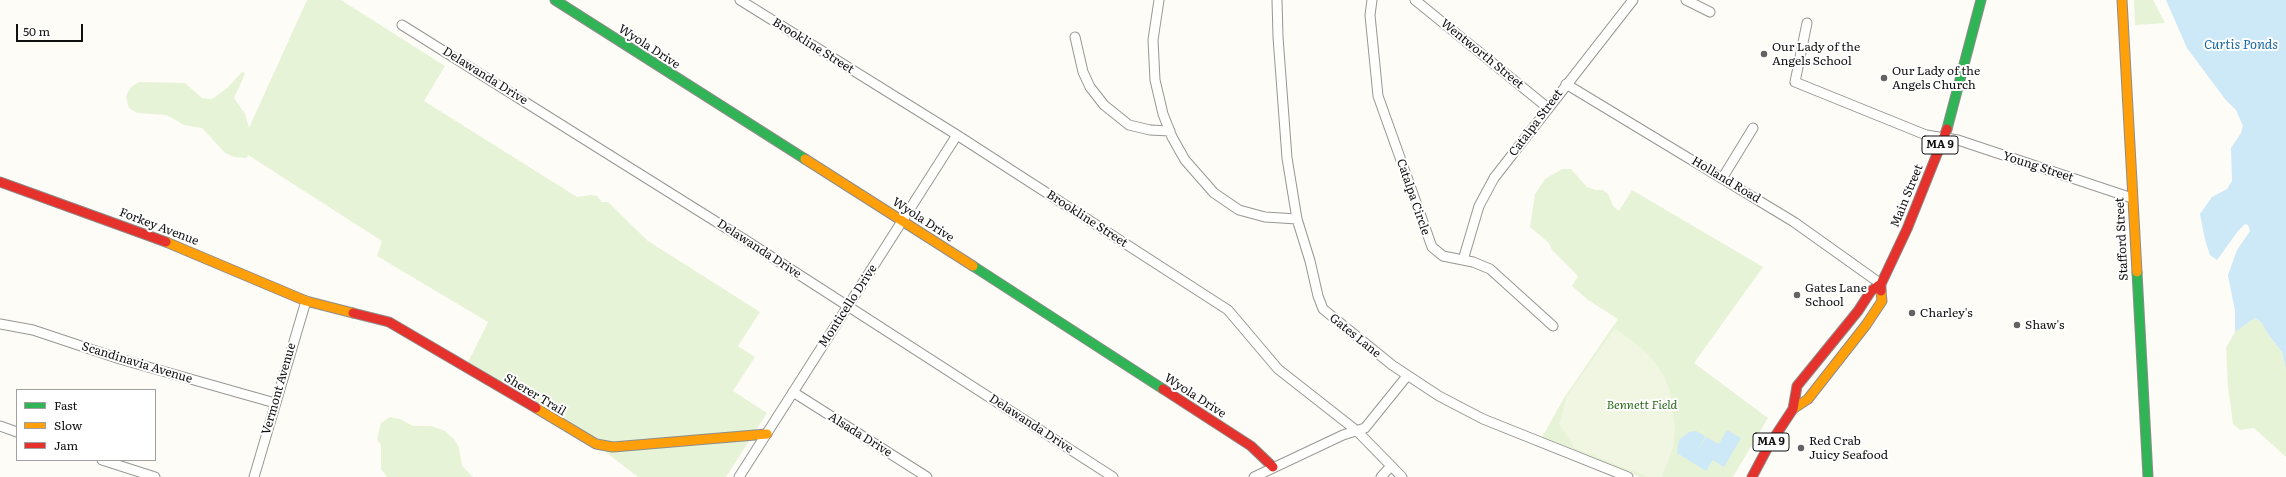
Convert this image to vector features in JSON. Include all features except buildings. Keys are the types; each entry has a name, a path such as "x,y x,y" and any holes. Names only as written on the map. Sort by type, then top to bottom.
{"main road":[{"name":"Wyola Drive","path":"555,0 903,221 1251,446 1273,467"},
{"name":"Main Street","path":"1792,409 1808,399 1871,319 1882,301 1881,284 1907,229 1948,127 1981,0"},
{"name":"Stafford Street","path":"2122,0 2148,477"},
{"name":"Forkey Avenue","path":"0,182 152,236 306,301"},
{"name":"Main Street","path":"1752,477 1792,409 1797,386 1858,311 1871,291 1881,284"},
{"name":"Sherer Trail","path":"306,301 384,320 396,325 596,444 613,446 651,444 767,434"}],"street":[{"name":"Brookline Street","path":"740,0 957,135 1228,310 1278,369 1357,431 1402,477"},
{"path":"1159,0 1153,40 1154,69 1160,102 1170,131 1180,153 1194,172 1229,204 1251,215 1297,219"},
{"name":"Gates Lane","path":"1278,0 1278,37 1287,158 1297,219 1310,260 1318,296 1324,309 1334,320 1407,376 1439,396 1483,419 1628,477"},
{"name":"Catalpa Circle","path":"1372,0 1370,15 1378,96 1428,240 1432,247 1443,256 1478,263 1495,272 1553,326"},
{"name":"Wentworth Street","path":"1415,0 1548,108"},
{"name":"Catalpa Street","path":"1463,260 1479,206 1487,189 1566,84 1633,0"},
{"path":"1686,0 1710,12"},
{"name":"Young Street","path":"1807,23 1795,82 1926,135 1943,137 2132,198"},
{"name":"Delawanda Drive","path":"402,25 847,306 1113,477"},
{"path":"1075,37 1083,72 1090,87 1104,106 1129,125 1150,130 1170,131"},
{"name":"Holland Road","path":"1566,84 1723,177 1794,222 1881,284"},
{"path":"1723,177 1752,128"},
{"name":"Monticello Drive","path":"739,477 957,135"},
{"name":"Vermont Avenue","path":"254,477 306,301"},
{"name":"Scandinavia Avenue","path":"0,324 33,330 120,359 275,403"},
{"path":"1254,477 1343,435 1365,428 1407,376"},
{"name":"Alsada Drive","path":"793,392 927,477"},
{"path":"0,426 16,432"},
{"path":"105,461 155,477"},
{"path":"1381,477 1391,466"}],"green space":[{"path":"307,0 341,0 445,66 424,101 577,197 591,195 597,196 602,202 608,202 648,241 760,312 738,346 755,357 733,391 767,413 726,477 638,477 561,418 468,362 488,322 377,256 382,241 248,155 247,158 234,157 225,153 202,128 184,125 167,115 137,113 129,108 126,97 131,87 139,82 185,83 202,98 212,99 227,88 242,72 245,73 234,98 245,114 249,128"},
{"path":"2134,0 2153,0 2165,23 2135,25"},
{"name":"Bennett Field","path":"1562,169 1571,169 1587,187 1596,190 1603,190 1608,194 1613,206 1619,211 1632,190 1763,267 1694,363 1768,418 1733,477 1640,477 1542,437 1564,398 1618,319 1588,300 1572,286 1578,276 1552,250 1549,243 1530,227 1535,194 1545,179"},
{"path":"2255,318 2261,322 2282,352 2286,370 2286,457 2254,428 2240,430 2233,424 2228,387 2226,348 2235,332"},
{"path":"1615,328 1640,347 1653,360 1664,376 1670,391 1675,428 1673,448 1662,477 1648,477 1575,448 1559,424 1567,396"},
{"path":"390,417 400,419 413,426 431,426 445,431 455,440 459,448 462,466 473,477 387,477 381,469 381,445 377,439 381,423"}],"water":[{"name":"Curtis Ponds","path":"2166,0 2286,0 2286,370 2282,352 2261,322 2255,318 2235,332 2235,311 2228,275 2237,250 2250,231 2248,225 2245,224 2238,231 2217,260 2210,255 2205,240 2200,214 2212,197 2227,189 2232,181 2231,148 2241,133 2243,126 2236,110 2225,99 2187,48"},
{"path":"1727,430 1741,438 1724,467 1713,460 1706,471 1677,453 1679,440 1689,432 1696,431 1705,436 1698,451 1706,437 1719,444"}],"traffic: fast":[{"path":"555,0 805,159"},
{"path":"1947,129 1981,0"},
{"path":"973,266 1163,389"},
{"path":"2137,272 2148,477"}],"traffic: slow":[{"path":"2122,0 2137,272"},
{"path":"805,159 973,266"},
{"path":"166,242 306,301 353,313"},
{"path":"1793,409 1808,399 1866,325 1882,301 1881,291"},
{"path":"536,408 596,444 613,447 767,434"}],"traffic: jam":[{"path":"1881,291 1881,284 1907,229 1947,129"},
{"path":"0,182 166,242"},
{"path":"1752,477 1768,447 1793,409 1797,386 1858,311 1871,291 1881,284"},
{"path":"353,313 389,322 536,408"},
{"path":"1163,389 1251,446 1273,467"}],"place":[{"name":"Our Lady of the Angels School","path":"1764,54"},
{"name":"Our Lady of the Angels Church","path":"1884,78"},
{"name":"Gates Lane School","path":"1797,295"},
{"name":"Charley's","path":"1912,313"},
{"name":"Shaw's","path":"2017,325"},
{"name":"Red Crab Juicy Seafood","path":"1801,448"}]}
